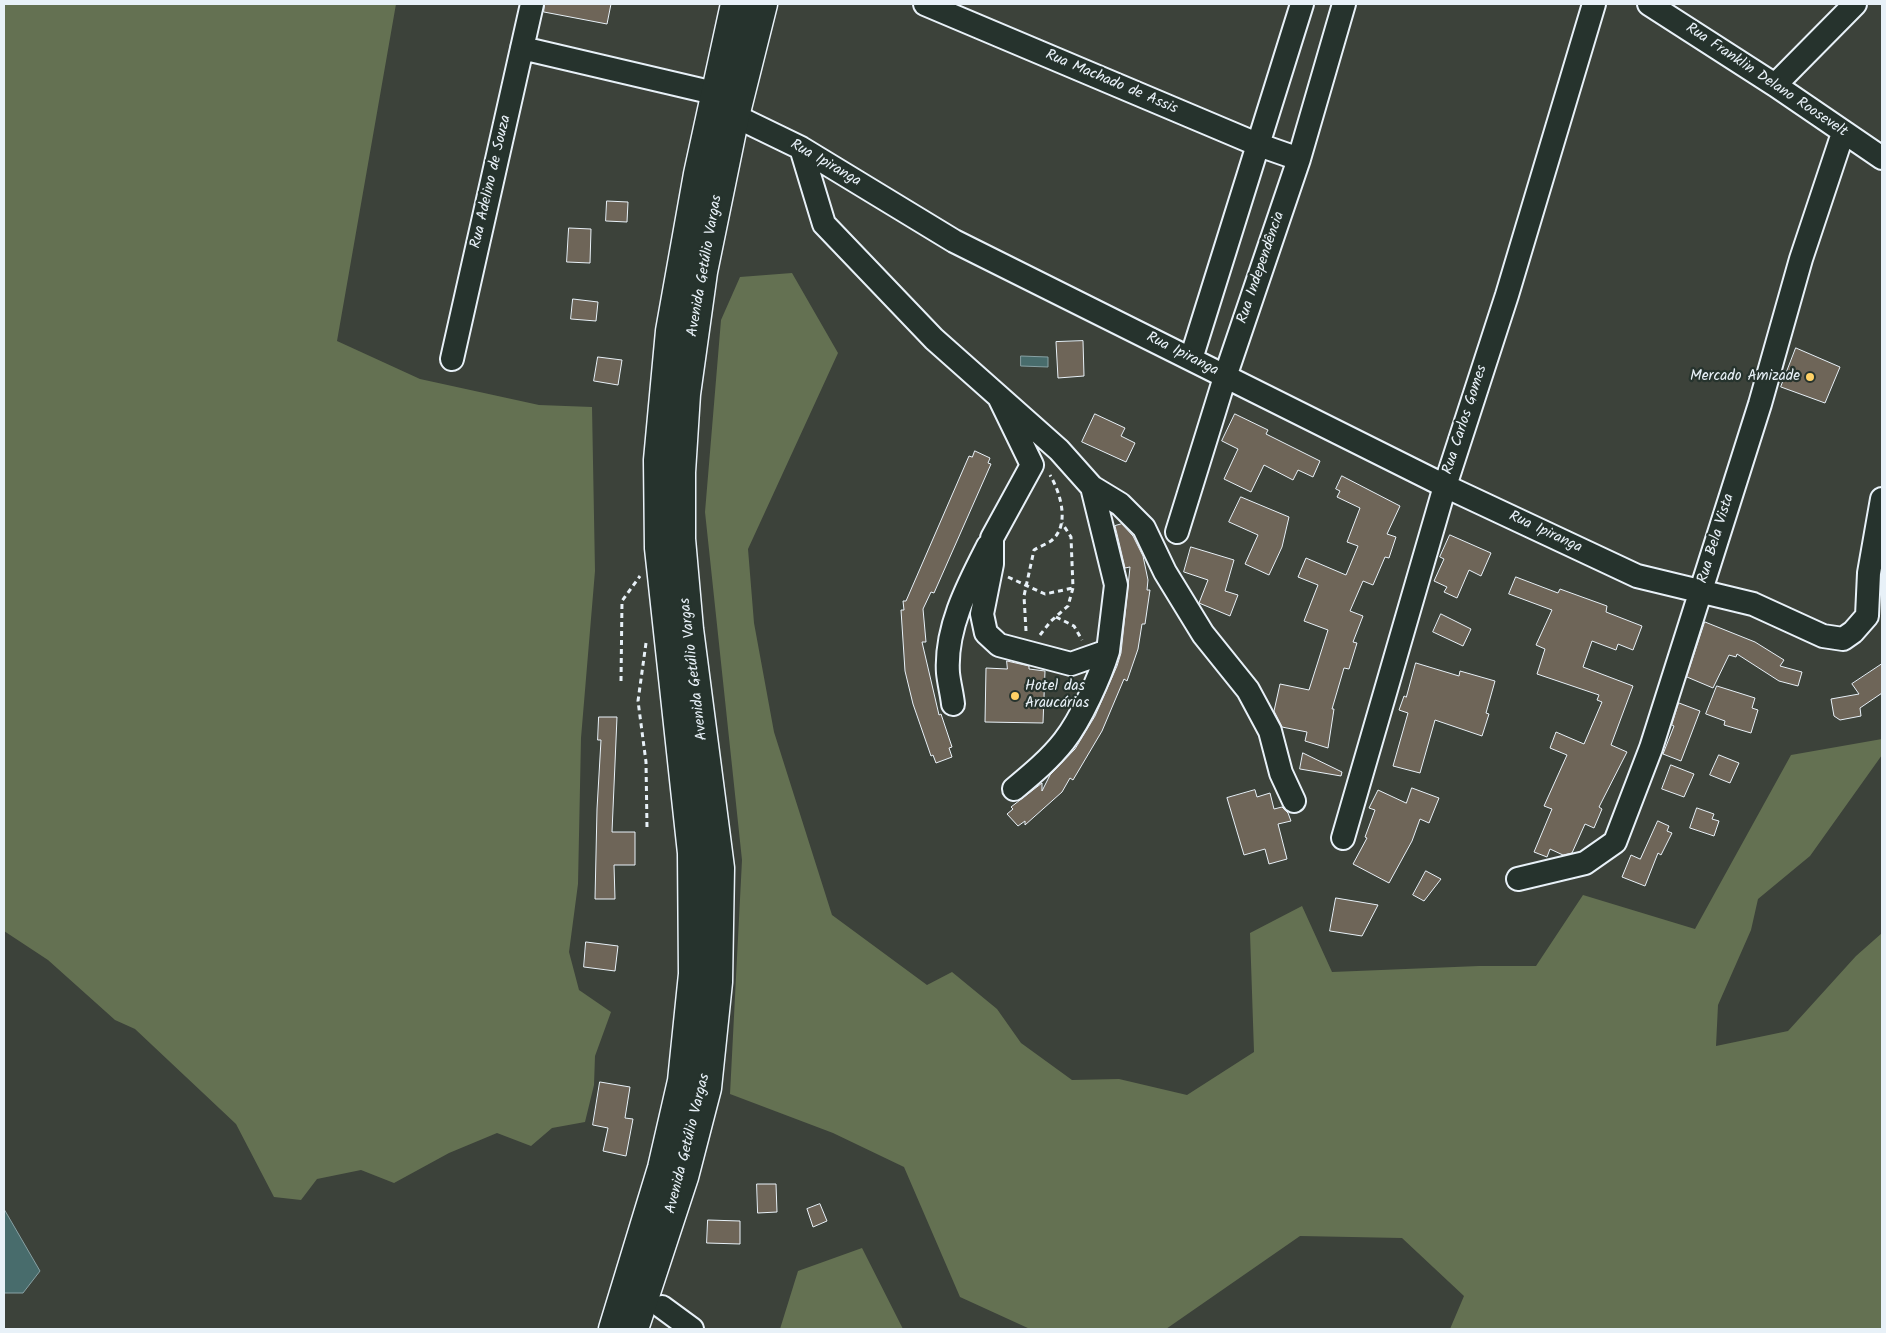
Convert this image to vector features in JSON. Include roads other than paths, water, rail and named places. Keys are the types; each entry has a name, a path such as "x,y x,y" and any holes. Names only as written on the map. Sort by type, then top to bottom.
{"main road":[{"name":"Avenida Getúlio Vargas","path":"613,1329 662,1168 682,1081 694,974 692,853 659,548 658,460 670,331 714,93 735,4"},
{"name":"Avenida Getúlio Vargas","path":"634,1329 653,1304 706,1088 718,982 720,868 688,619 681,539 681,472 686,394 703,272 735,116 763,4"}],"street":[{"name":"Rua Adelino de Souza","path":"452,359 532,4"},
{"name":"Rua Machado de Assis","path":"924,4 1259,145 1299,159"},
{"path":"1191,359 1302,4"},
{"name":"Rua Independência","path":"1177,532 1225,377 1299,159 1344,4"},
{"name":"Rua Carlos Gomes","path":"1343,838 1445,486 1508,295 1594,4"},
{"name":"Rua Franklin Delano Roosevelt","path":"1650,4 1882,158"},
{"path":"1774,85 1855,4"},
{"path":"522,48 714,93"},
{"name":"Rua Ipiranga","path":"714,93 735,116 801,148 954,241 1445,486 1637,576 1753,604 1823,636 1843,639 1853,632 1867,616 1869,573 1882,499"},
{"name":"Rua Bela Vista","path":"1518,879 1585,863 1615,842 1651,748 1760,404 1801,259 1843,133"},
{"path":"801,148 824,224 934,339 1000,396 1046,457 1120,504 1144,528 1165,572 1203,634 1248,690 1270,731 1281,773 1294,801"},
{"path":"1000,396 1046,457"},
{"path":"953,704 948,672 951,640 962,598 992,538 1046,457"},
{"path":"1092,487 1116,585 1090,657 1092,691"},
{"path":"992,538 992,564 982,614 986,633 998,645 1028,652 1090,657"},
{"path":"1014,789 1035,771 1065,740 1100,678 1090,657"},
{"path":"653,1304 692,1329"}],"water":[{"path":"1021,356 1048,357 1048,367 1021,366"},
{"path":"4,1209 40,1271 23,1293 4,1293"}],"place":[{"name":"Mercado Amizade","path":"1810,377"},
{"name":"Hotel das Araucárias","path":"1015,696"}]}
